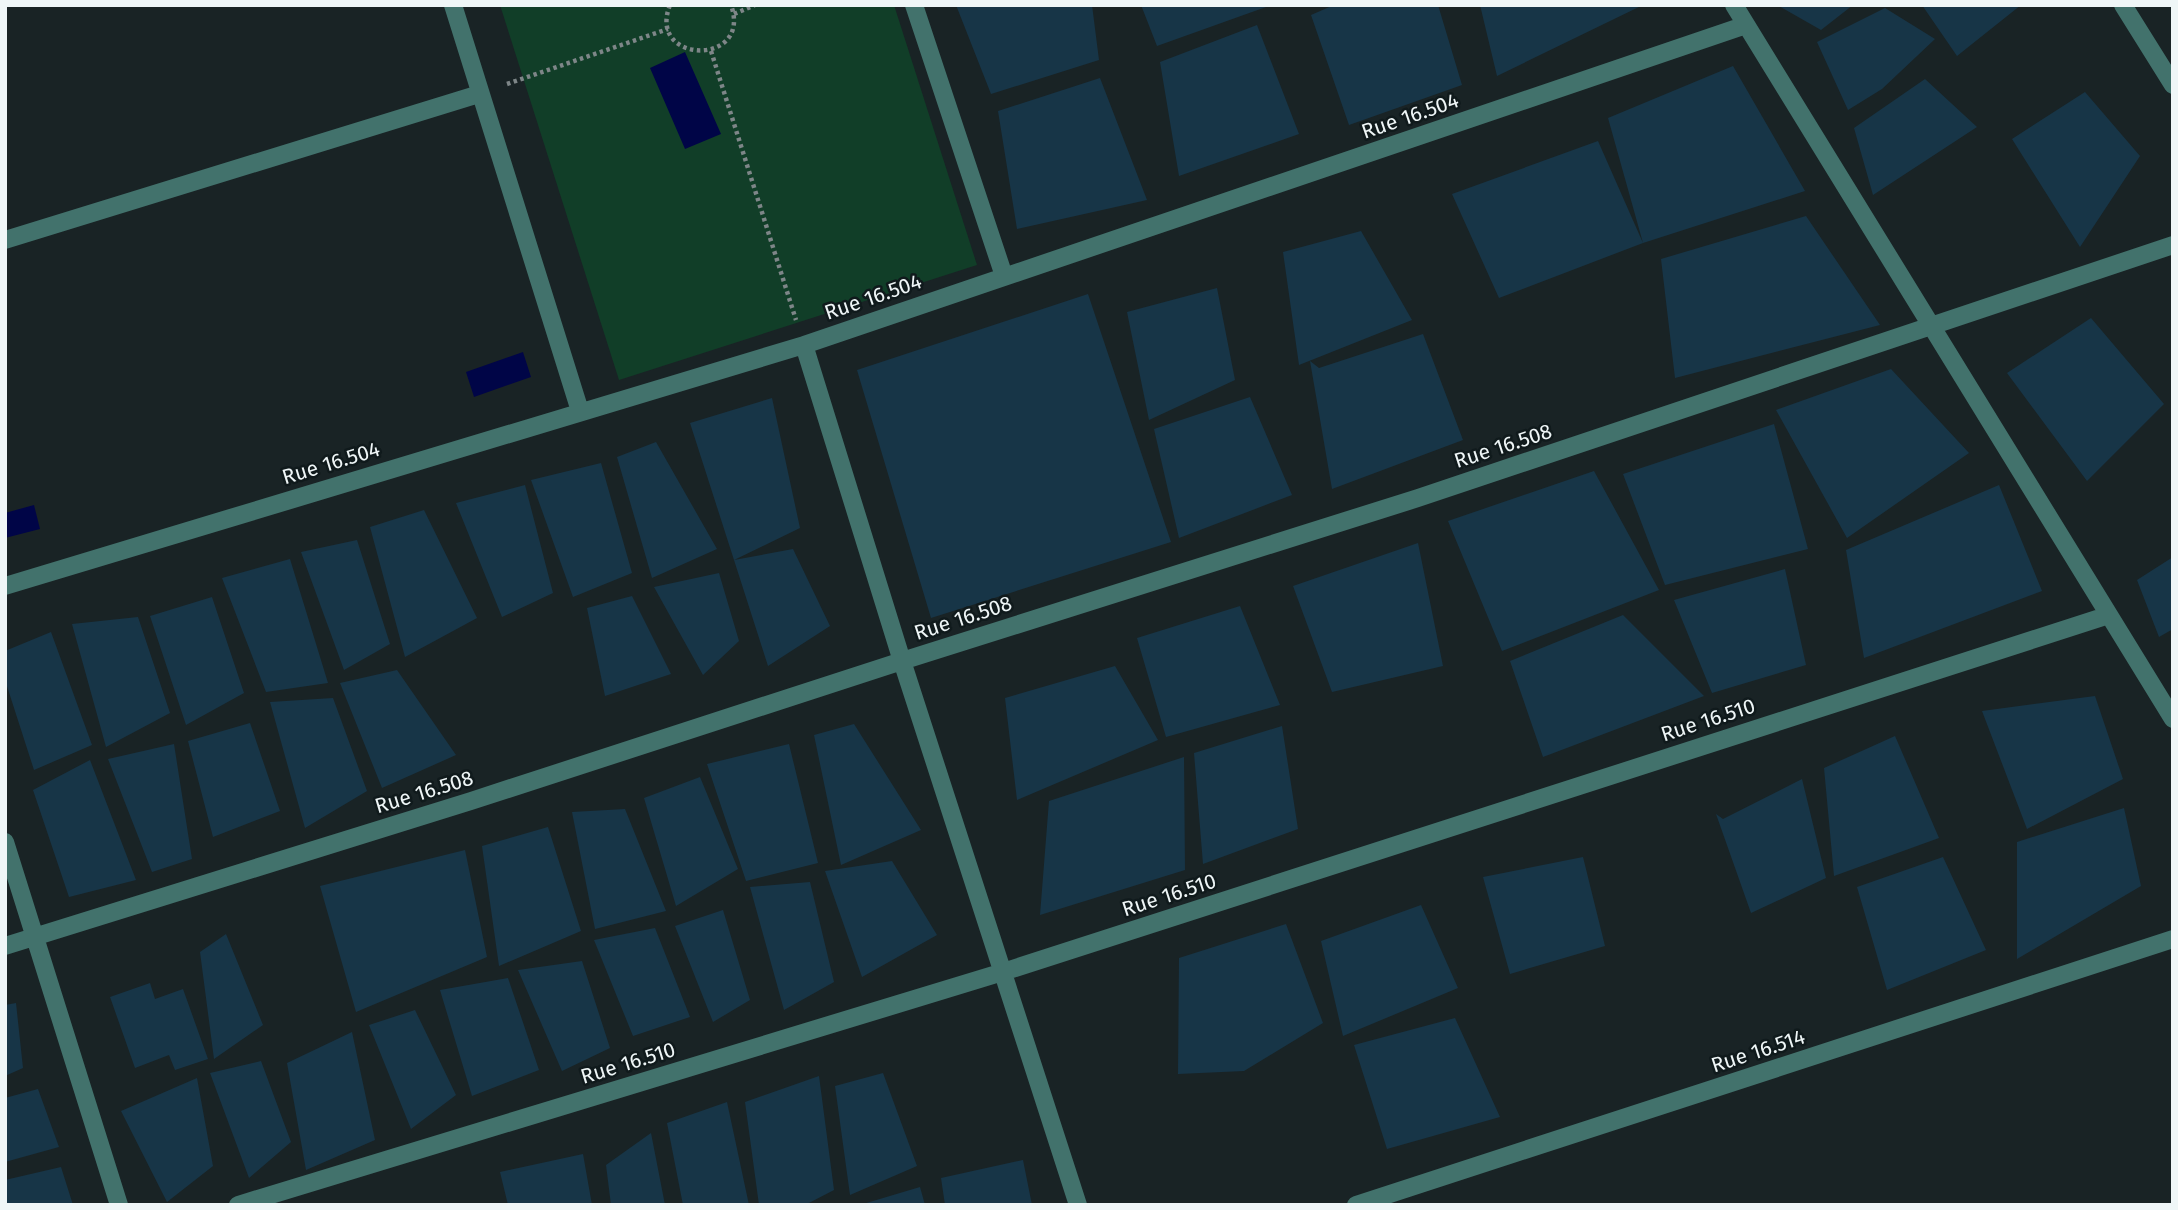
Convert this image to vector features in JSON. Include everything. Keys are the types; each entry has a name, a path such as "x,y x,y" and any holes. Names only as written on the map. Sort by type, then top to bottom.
{"street":[{"path":"453,5 580,411"},
{"path":"914,5 1004,276"},
{"path":"1734,5 2173,719"},
{"path":"2123,5 2173,85"},
{"name":"Rue 16.504","path":"5,586 804,345 1746,25"},
{"path":"5,240 479,94"},
{"name":"Rue 16.508","path":"5,946 471,801 1418,498 2173,245"},
{"path":"804,345 902,661 1078,1205"},
{"name":"Rue 16.510","path":"239,1205 1003,972 2109,615"},
{"path":"5,842 119,1205"},
{"name":"Rue 16.514","path":"1356,1205 2173,939"}],"path":[{"path":"670,5 667,12 668,29 674,39 686,49 698,52 711,51 730,36 734,25 731,5"},
{"path":"734,13 755,5"},
{"path":"479,94 668,29"},
{"path":"711,51 804,345"}],"green space":[{"path":"500,5 894,5 977,265 619,380"}],"shaded area":[{"path":"685,52 721,134 685,149 650,68"},
{"path":"523,352 531,377 474,397 466,372"},
{"path":"34,505 40,529 5,538 5,513"}],"building":[{"path":"956,5 1092,5 1099,60 991,94"},
{"path":"1141,5 1265,5 1266,7 1157,46"},
{"path":"1334,5 1438,5 1462,85 1349,125 1311,15"},
{"path":"1480,5 1643,5 1497,76"},
{"path":"1777,5 1853,5 1821,30"},
{"path":"1922,5 2021,5 1957,56"},
{"path":"1885,8 1935,39 1882,89 1848,110 1817,42"},
{"path":"1257,25 1299,134 1179,176 1160,62"},
{"path":"1733,66 1805,191 1643,243 1608,118"},
{"path":"1100,78 1147,200 1017,229 998,111"},
{"path":"1925,79 1977,127 1873,195 1854,128"},
{"path":"2085,92 2140,156 2080,247 2012,139"},
{"path":"1598,141 1643,243 1499,298 1452,194"},
{"path":"1806,216 1880,325 1675,378 1661,259"},
{"path":"1361,231 1412,320 1299,365 1283,252"},
{"path":"1217,288 1235,380 1149,420 1127,312"},
{"path":"1088,294 1171,542 931,618 857,370"},
{"path":"2091,318 2164,404 2087,481 2007,373"},
{"path":"1423,334 1463,440 1332,489 1310,361 1319,368"},
{"path":"1891,369 1969,453 1847,538 1776,410"},
{"path":"1250,397 1292,495 1179,538 1154,429"},
{"path":"772,398 800,528 734,560 690,423"},
{"path":"1774,424 1808,549 1665,585 1623,474"},
{"path":"656,442 717,549 652,578 617,457"},
{"path":"601,463 632,573 573,597 531,480"},
{"path":"1594,471 1659,590 1502,651 1448,521"},
{"path":"525,485 553,593 502,617 456,503"},
{"path":"1999,485 2042,591 1864,658 1846,550"},
{"path":"424,510 477,618 405,657 370,527"},
{"path":"357,540 390,644 344,670 301,552"},
{"path":"1418,543 1443,666 1332,692 1293,586"},
{"path":"793,549 830,626 768,666 734,560"},
{"path":"2173,557 2173,629 2159,637 2137,580"},
{"path":"290,559 328,683 266,692 222,578"},
{"path":"1785,569 1806,665 1712,693 1674,600"},
{"path":"719,573 739,641 703,675 654,587"},
{"path":"632,596 671,674 605,696 587,608"},
{"path":"212,597 244,693 186,725 150,616"},
{"path":"1240,606 1280,705 1166,737 1137,638"},
{"path":"1623,615 1704,696 1543,757 1510,661"},
{"path":"138,617 170,713 106,747 72,624"},
{"path":"51,632 92,745 34,770 5,680 5,651"},
{"path":"1115,666 1158,740 1017,800 1005,698"},
{"path":"397,670 456,755 382,788 340,683"},
{"path":"2095,696 2123,779 2027,829 1982,711"},
{"path":"333,698 367,791 305,828 270,702"},
{"path":"250,723 280,811 213,837 188,741"},
{"path":"854,724 921,830 841,865 814,735"},
{"path":"1282,726 1298,829 1203,864 1194,753"},
{"path":"1895,736 1939,838 1834,876 1824,768"},
{"path":"174,744 192,859 152,872 108,759"},
{"path":"789,744 818,863 746,881 707,764"},
{"path":"1184,757 1185,870 1040,915 1049,801"},
{"path":"90,760 136,880 69,897 33,790"},
{"path":"700,777 738,869 676,906 644,798"},
{"path":"1802,779 1826,878 1751,913 1716,814 1723,819"},
{"path":"2124,808 2141,886 2017,959 2017,842"},
{"path":"625,809 666,911 595,929 572,812"},
{"path":"548,827 581,931 499,966 482,846"},
{"path":"465,850 487,957 356,1012 320,886"},
{"path":"1583,857 1605,946 1510,974 1483,877"},
{"path":"1943,857 1986,950 1887,990 1857,887"},
{"path":"892,861 937,935 862,977 825,871"},
{"path":"810,882 834,982 784,1010 750,887"},
{"path":"1421,905 1458,988 1343,1036 1321,941"},
{"path":"723,910 750,1000 713,1022 675,926"},
{"path":"1286,924 1323,1023 1244,1071 1178,1074 1179,958"},
{"path":"655,928 690,1017 633,1036 594,940"},
{"path":"226,934 263,1025 214,1059 200,952"},
{"path":"582,961 610,1048 562,1071 518,970"},
{"path":"508,978 539,1070 472,1096 440,990"},
{"path":"150,983 155,999 183,989 208,1059 175,1070 169,1055 135,1068 110,997"},
{"path":"16,1003 23,1068 5,1076 5,1005"},
{"path":"415,1010 456,1095 411,1129 369,1025"},
{"path":"1455,1018 1500,1117 1387,1149 1354,1045"},
{"path":"352,1032 375,1140 306,1170 287,1063"},
{"path":"261,1061 291,1142 249,1178 210,1073"},
{"path":"883,1073 917,1166 850,1195 835,1086"},
{"path":"819,1076 834,1190 805,1205 759,1205 745,1102"},
{"path":"197,1078 213,1166 167,1202 121,1111"},
{"path":"38,1089 59,1147 5,1162 5,1098"},
{"path":"727,1102 749,1205 683,1205 667,1123"},
{"path":"651,1133 665,1205 611,1205 606,1165"},
{"path":"583,1154 592,1205 508,1205 500,1172"},
{"path":"1023,1160 1032,1205 945,1205 941,1178"},
{"path":"61,1167 73,1205 5,1205 5,1180"},
{"path":"920,1187 925,1205 863,1205 863,1204"}]}
